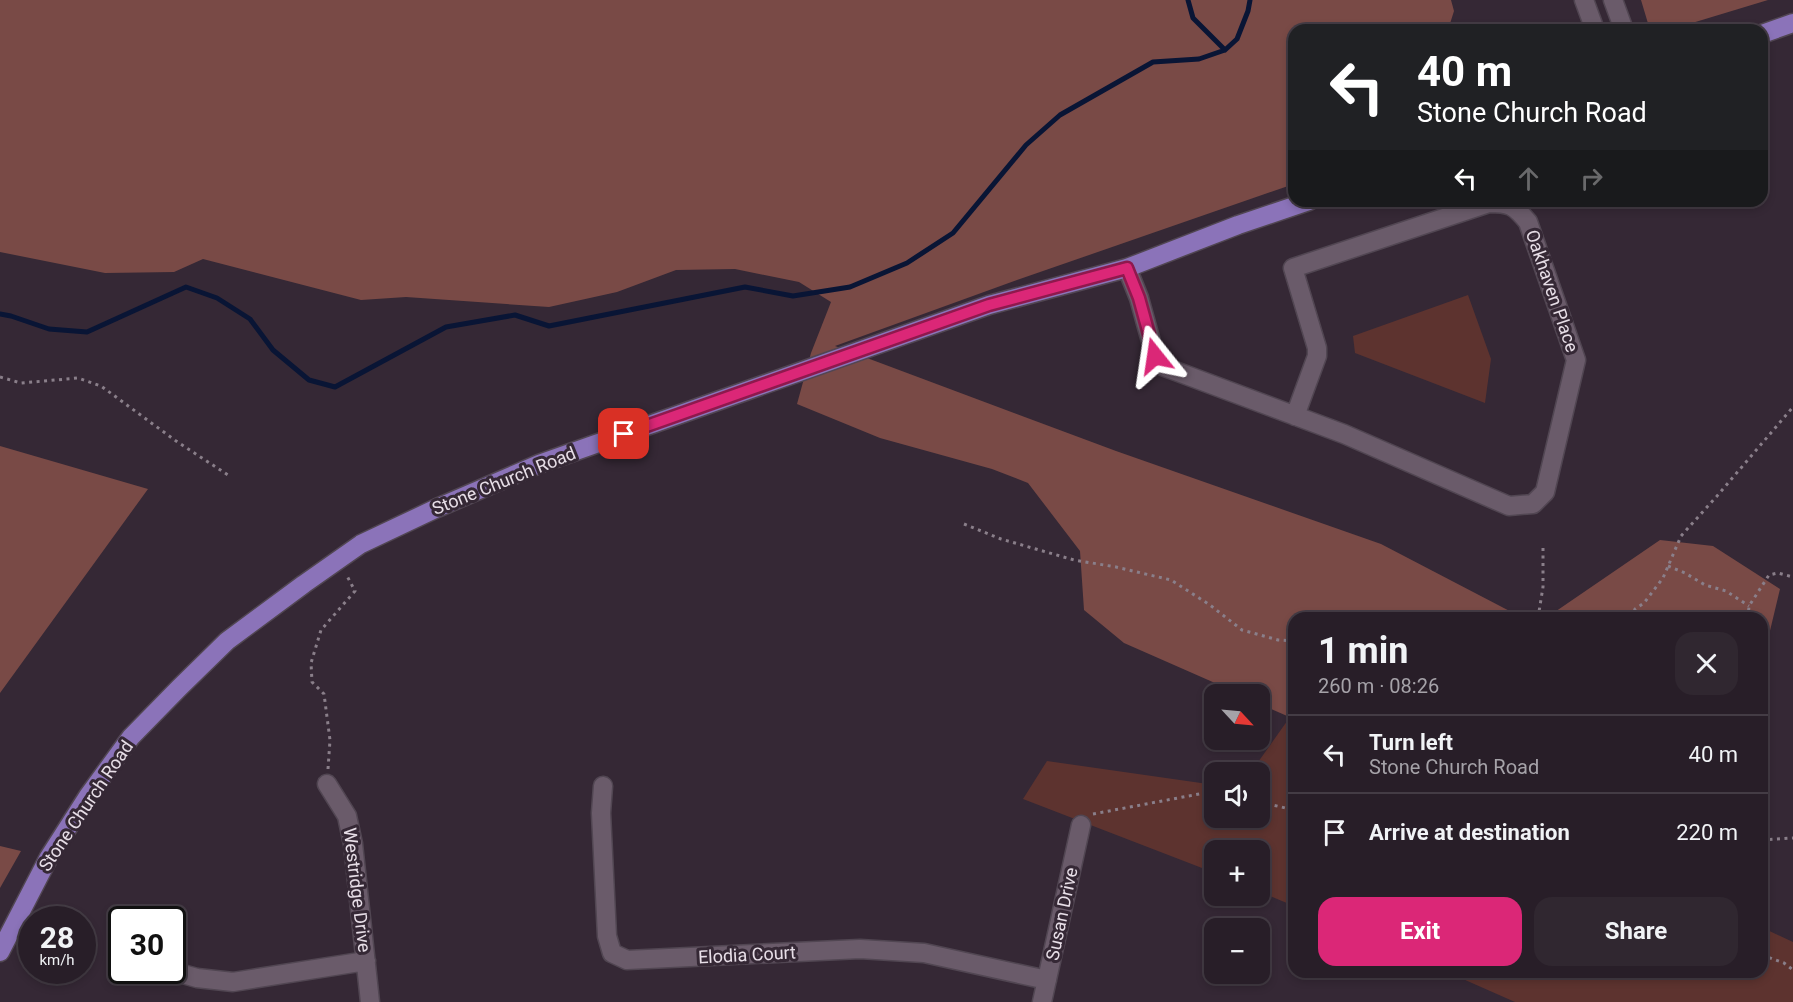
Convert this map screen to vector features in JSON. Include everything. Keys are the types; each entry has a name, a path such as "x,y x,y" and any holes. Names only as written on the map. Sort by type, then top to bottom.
{"main road":[{"path":"1768,32 1793,22"},
{"name":"Stone Church Road","path":"0,952 49,857 88,796 131,737 227,641 361,544 437,507 539,464 989,305 1127,268 1291,207"}],"street":[{"path":"1584,0 1593,24"},
{"path":"1613,0 1622,24"},
{"name":"Oakhaven Place","path":"1295,416 1317,356 1317,348 1293,268 1477,207"},
{"name":"Oakhaven Place","path":"1127,268 1139,298 1155,356 1162,366 1344,434 1509,506 1533,504 1545,492 1576,360 1528,222 1515,207"},
{"name":"Westridge Drive","path":"327,784 347,816 353,844 370,1002"},
{"name":"Elodia Court","path":"603,786 601,813 607,936 612,953 627,960 860,949 924,954 1047,980"},
{"name":"Susan Drive","path":"1042,1002 1082,825"},
{"path":"186,975 233,982 366,961"}],"path":[{"path":"0,377 21,383 78,378 101,386 176,441 228,475"},
{"path":"1634,612 1663,578 1681,536 1793,407"},
{"path":"964,524 1001,539 1074,560 1171,580 1210,605 1242,630 1288,641"},
{"path":"1539,612 1543,587 1543,546"},
{"path":"327,784 330,741 324,694 312,682 311,663 321,630 355,591 339,559"},
{"path":"1668,566 1705,585 1726,591 1749,606"},
{"path":"1748,612 1749,606 1769,575 1778,573 1793,577"},
{"path":"1082,825 1095,813 1204,793"},
{"path":"1270,804 1288,809"},
{"path":"1768,840 1793,838"},
{"path":"1768,957 1784,963 1793,970"}],"shaded area":[{"path":"0,0 1451,0 1454,11 1450,24 1288,24 1288,186 835,346 1116,451 1381,544 1511,612 1288,612 1288,716 1270,708 1270,684 1217,684 1124,643 1084,610 1080,551 1028,483 992,469 880,438 797,404 811,353 831,302 799,282 735,269 676,270 617,292 549,307 406,297 361,300 203,259 174,272 105,273 0,252"},
{"path":"1641,0 1768,0 1689,24 1648,24"},
{"path":"1468,295 1491,359 1485,403 1355,353 1353,336"},
{"path":"0,446 148,489 0,693"},
{"path":"1660,540 1713,546 1780,589 1768,639 1768,612 1555,612"},
{"path":"1288,720 1288,904 1270,896 1270,840 1204,840 1204,869 1023,799 1047,761 1204,783 1204,828 1270,828 1270,762 1258,762 1267,750 1270,750 1270,745"},
{"path":"0,846 21,851 0,888"},
{"path":"1768,930 1793,942 1793,1002 1515,1002 1461,978 1768,978"}],"waterway":[{"path":"1188,0 1193,18 1225,50"},
{"path":"0,314 49,329 87,332 186,287 217,298 250,319 273,350 309,380 335,387 446,327 515,315 549,326 745,287 793,296 850,287 907,263 953,233 1026,145 1060,115 1153,62 1199,59 1225,50 1237,39 1250,0"}],"route":[{"path":"624,434 989,305 1127,268 1139,298 1155,356"}]}
